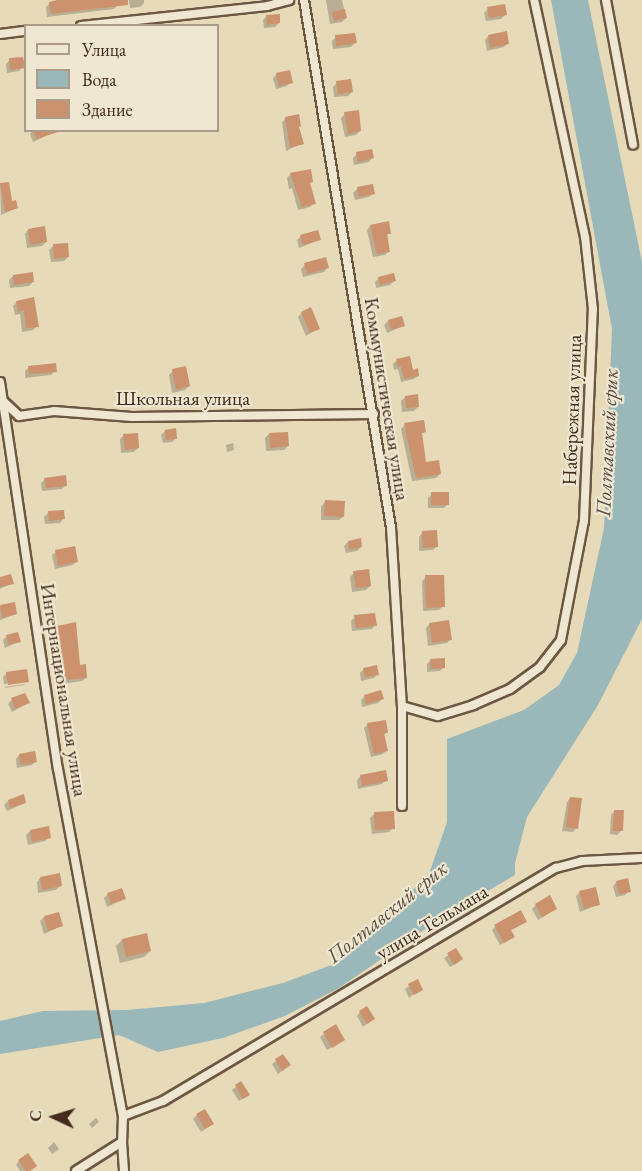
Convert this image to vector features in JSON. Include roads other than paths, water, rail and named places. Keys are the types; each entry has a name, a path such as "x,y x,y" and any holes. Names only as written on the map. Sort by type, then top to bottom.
{"street":[{"path":"100,24 267,6 289,0"},
{"name":"Коммунистическая улица","path":"304,0 391,527 402,706 402,806"},
{"name":"Набережная улица","path":"402,706 438,716 473,705 510,689 540,667 561,640 584,521 593,309 585,237 534,0"},
{"path":"606,0 633,144"},
{"path":"0,34 24,31"},
{"name":"Интернациональная улица","path":"0,382 1,401 58,769 104,1002 109,1043 123,1116 124,1171"},
{"name":"Школьная улица","path":"1,401 18,416 54,411 132,417 374,414"},
{"name":"улица Тельмана","path":"123,1116 163,1101 556,868 582,861 642,858"},
{"path":"76,1171 122,1142"}],"water":[{"path":"551,0 588,0 642,262 642,619 598,705 527,817 515,863 515,875 440,919 339,988 285,1016 223,1038 158,1052 119,1035 0,1054 0,1021 43,1011 127,1010 204,1003 283,983 337,963 429,874 447,822 447,739 524,710 559,685 577,653 604,528 612,329"}],"water label":[{"name":"Полтавский ерик","path":"607,443"},
{"name":"Полтавский ерик","path":"387,912"}]}
